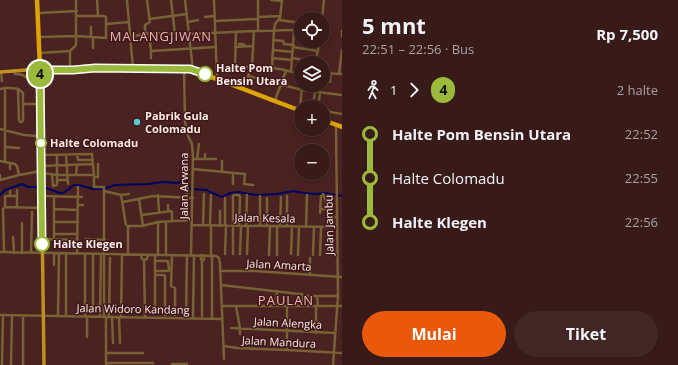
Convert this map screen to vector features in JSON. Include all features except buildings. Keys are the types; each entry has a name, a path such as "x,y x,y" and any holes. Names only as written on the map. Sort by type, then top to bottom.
{"highway":[{"path":"37,0 40,69 73,70 73,68 133,68 192,70 294,108"},
{"path":"330,123 342,127"}],"main road":[{"path":"1,72 40,69 39,136 42,155 44,364"}],"street":[{"path":"40,53 70,52 75,46 77,16 76,0"},
{"path":"97,0 98,16"},
{"path":"126,0 133,68"},
{"path":"145,34 145,25 150,23 146,0"},
{"path":"171,0 175,34"},
{"path":"186,0 192,70"},
{"path":"214,0 217,79"},
{"path":"258,0 258,31"},
{"path":"271,0 282,1 279,18 275,24 274,30 272,68"},
{"path":"323,12 324,0"},
{"path":"38,13 77,11"},
{"path":"149,19 187,14"},
{"path":"39,37 76,36 106,38 105,16 77,16"},
{"path":"206,17 214,16"},
{"path":"215,21 279,18 294,21"},
{"path":"188,22 198,20"},
{"path":"106,24 128,22"},
{"path":"91,27 93,48"},
{"path":"130,37 149,33 189,34 294,30 291,72"},
{"path":"342,30 342,36"},
{"path":"243,88 252,66 254,31"},
{"path":"235,66 236,32"},
{"path":"149,33 151,58"},
{"path":"273,40 283,41 284,44 318,51"},
{"path":"239,44 243,44 246,47"},
{"path":"235,47 253,46"},
{"path":"151,51 216,47"},
{"path":"317,56 319,48"},
{"path":"272,50 293,52"},
{"path":"330,82 331,73 341,74 342,50"},
{"path":"70,52 73,68"},
{"path":"272,58 292,59"},
{"path":"216,67 252,66 294,73"},
{"name":"Jalan Arwana","path":"184,69 185,122 192,144 193,159 193,317"},
{"path":"0,130 24,135 39,136 36,88 25,76 15,74 14,71"},
{"path":"275,100 286,71"},
{"path":"1,72 2,81"},
{"path":"248,76 294,88"},
{"path":"5,88 5,162"},
{"path":"0,89 16,88 18,89 23,94 23,122 19,120 18,89"},
{"path":"314,100 315,92"},
{"path":"319,100 320,92 342,95"},
{"path":"24,104 38,104"},
{"path":"330,112 342,114"},
{"name":"Jalan Jambu","path":"333,365 338,296 336,125"},
{"path":"0,138 5,138"},
{"path":"197,159 199,144"},
{"path":"5,147 19,148"},
{"path":"42,155 92,154 94,187 121,195 129,194"},
{"path":"205,154 205,159"},
{"path":"52,174 53,186 57,185 57,155"},
{"path":"66,155 68,184"},
{"path":"77,155 78,160 93,160"},
{"path":"193,159 216,159"},
{"path":"0,161 16,165 19,175"},
{"path":"222,161 222,172"},
{"path":"10,163 10,169"},
{"path":"42,166 93,164"},
{"path":"0,175 0,179 42,172 56,175 98,176 98,164"},
{"path":"76,175 77,165"},
{"path":"193,169 245,174 244,184 253,185"},
{"path":"204,170 204,175"},
{"path":"232,184 233,173"},
{"path":"57,180 67,180"},
{"path":"77,252 78,188"},
{"path":"185,221 188,188"},
{"path":"104,189 108,317 113,343"},
{"path":"17,190 17,208"},
{"path":"10,191 10,196"},
{"path":"203,225 204,194"},
{"path":"306,227 307,194"},
{"path":"121,195 126,225 128,226 128,255"},
{"path":"158,195 159,212"},
{"path":"123,202 158,195 192,198"},
{"path":"210,195 212,318"},
{"path":"233,254 233,196 235,195 240,196 240,254"},
{"path":"246,195 247,254"},
{"path":"320,214 322,195 333,216 337,217"},
{"path":"17,196 5,196 5,207 3,209 2,252 187,256 211,255 219,258 224,359"},
{"path":"42,196 82,197"},
{"path":"260,196 260,226"},
{"path":"287,196 287,226"},
{"path":"54,197 54,239"},
{"path":"277,255 281,197"},
{"path":"225,198 225,254"},
{"path":"267,198 269,255"},
{"path":"139,199 143,226"},
{"path":"78,205 83,205"},
{"path":"168,205 168,211"},
{"path":"5,207 42,208"},
{"path":"320,208 330,209"},
{"path":"54,210 78,210"},
{"path":"142,215 171,211 172,221"},
{"path":"220,211 220,226"},
{"path":"31,253 32,212"},
{"path":"128,226 143,226 158,222 192,220"},
{"path":"54,222 78,222"},
{"path":"155,275 165,276 165,313 155,310 155,275 155,270 155,261 157,255 158,222"},
{"path":"22,223 22,253"},
{"path":"166,223 166,255"},
{"name":"Jalan Kesala","path":"192,225 292,226 342,229"},
{"path":"291,254 292,226"},
{"path":"298,255 299,227"},
{"path":"313,255 314,227"},
{"path":"320,255 321,227"},
{"path":"54,234 77,234"},
{"path":"13,237 14,253"},
{"path":"42,239 77,240"},
{"path":"86,239 105,240"},
{"path":"54,253 54,265"},
{"path":"58,315 59,253"},
{"path":"66,253 66,314"},
{"path":"86,254 87,338"},
{"path":"93,254 93,312"},
{"path":"106,254 110,258 106,364 153,363"},
{"path":"100,316 106,254"},
{"path":"120,343 122,255"},
{"path":"141,255 141,258 144,260 145,316"},
{"path":"144,260 147,259 148,255"},
{"path":"172,255 172,286 176,288 175,315"},
{"path":"202,255 202,316"},
{"path":"186,318 187,256"},
{"path":"310,258 310,275"},
{"path":"155,261 168,261 169,270 155,270"},
{"name":"Jalan Amarta","path":"220,271 255,271 342,277"},
{"path":"220,285 301,294 303,296 338,296"},
{"path":"276,306 277,291"},
{"path":"303,296 303,306"},
{"path":"316,333 318,296"},
{"path":"222,306 342,306"},
{"path":"236,306 240,334"},
{"path":"287,306 287,350"},
{"path":"1,315 2,365"},
{"name":"Jalan Widoro Kandang","path":"1,315 222,319"},
{"path":"11,365 12,315"},
{"path":"23,316 24,365"},
{"path":"304,324 304,332"},
{"name":"Jalan Alengka","path":"231,328 335,334"},
{"name":"Jalan Mandura","path":"224,346 237,348 342,353"},
{"path":"107,353 143,353"},
{"path":"172,359 172,364 187,364"}],"waterway":[{"path":"0,195 5,190 22,184 28,187 46,188 63,193 74,185 94,189 103,189 115,185 162,182 179,183 183,177 186,178 189,188 207,190 222,197 230,193 239,192 259,195 293,191 316,194 325,193 342,196"}],"bus line":[{"name":"4","path":"42,244 40,69 190,69 205,74"}],"place":[{"name":"Halte Pom Bensin Utara","path":"205,74"},
{"name":"Pabrik Gula Colomadu","path":"137,122"},
{"name":"Halte Colomadu","path":"41,143"},
{"name":"Halte Klegen","path":"42,244"}],"district":[{"name":"MALANGJIWAN","path":"161,36"},
{"name":"PAULAN","path":"286,300"}]}
